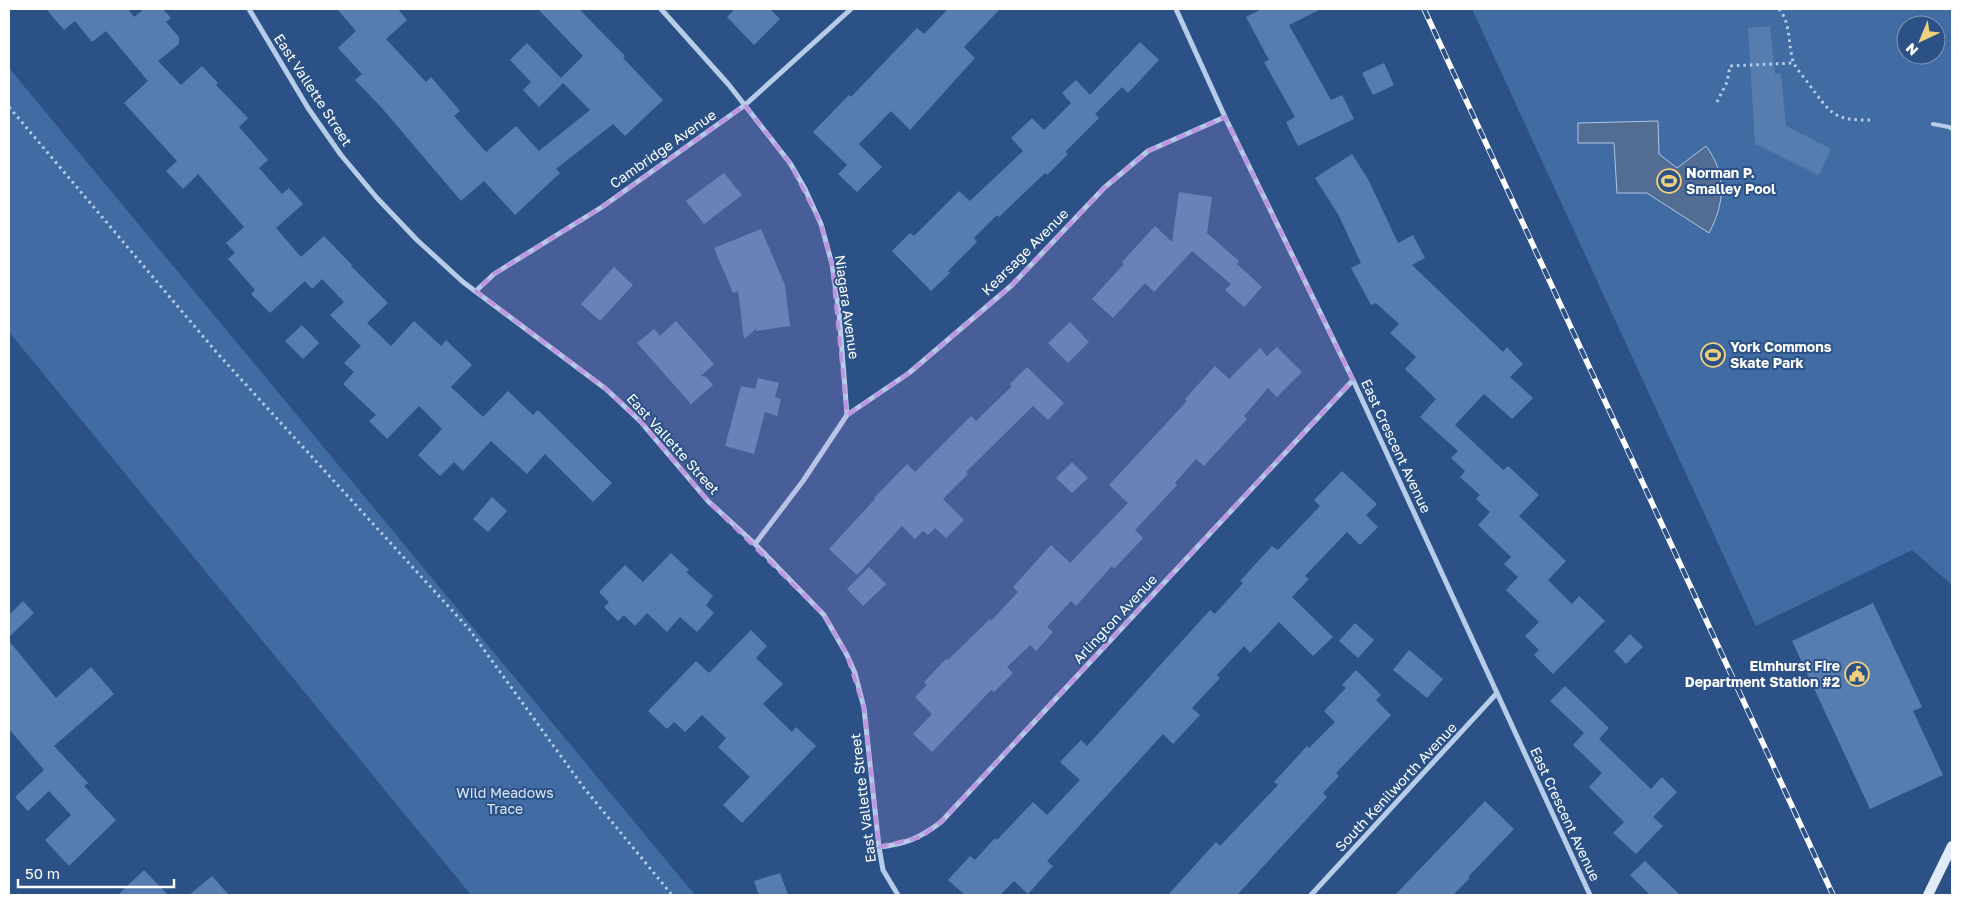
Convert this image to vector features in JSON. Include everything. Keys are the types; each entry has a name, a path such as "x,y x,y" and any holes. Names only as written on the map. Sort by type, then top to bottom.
{"main road":[{"path":"1928,895 1952,846"}],"street":[{"name":"East Vallette Street","path":"249,9 308,108 341,155 416,240 463,282 606,389 640,421 708,501 755,544 824,615 847,654 864,708 883,870 898,895"},
{"name":"Niagara Avenue","path":"661,9 745,105 790,163 821,224 832,264 839,312 847,415"},
{"name":"Cambridge Avenue","path":"476,291 494,274 602,207 745,105 851,9"},
{"name":"East Crescent Avenue","path":"1176,9 1225,116 1353,380 1590,895"},
{"name":"Kearsage Avenue","path":"847,415 909,373 1012,285 1104,188 1148,151 1225,116"},
{"name":"Arlington Avenue","path":"879,847 898,845 921,837 942,822 1353,380"},
{"path":"755,544 803,481 847,415"},
{"name":"South Kenilworth Avenue","path":"1311,895 1497,693"}],"lane":[{"path":"1934,124 1952,129"}],"path":[{"path":"1779,9 1786,22 1793,63 1827,109 1837,116 1851,120 1870,120"},
{"path":"1717,102 1727,82 1730,66 1793,63"},
{"path":"9,107 218,354 469,629 584,788 672,895"}],"highlighted area":[{"path":"745,105 790,163 821,224 832,264 847,415 909,373 1012,285 1104,188 1148,151 1225,117 1353,380 941,822 921,837 879,847 864,708 847,655 824,615 708,501 640,421 606,389 476,291 494,274 602,207"}],"green space":[{"path":"1472,9 1952,9 1952,585 1912,550 1756,626"},
{"name":"Wild Meadows Trace","path":"9,68 695,895 471,895 9,332"}],"shaded area":[{"name":"Norman P. Smalley Pool","path":"1658,121 1659,154 1677,168 1706,146 1718,167 1721,200 1709,233 1647,193 1617,193 1614,143 1578,143 1578,123"}],"building":[{"path":"46,9 128,9 134,17 144,9 163,9 171,18 166,22 179,37 179,44 158,61 181,85 202,66 218,83 216,85 248,118 239,127 268,160 259,168 282,194 289,188 303,204 276,228 301,257 324,236 388,303 367,323 391,346 414,321 441,346 446,340 472,365 451,387 483,417 508,391 533,415 538,410 612,483 593,502 545,454 527,474 491,441 463,471 454,462 440,476 418,455 442,429 419,406 387,439 369,421 376,415 343,384 354,372 344,363 361,346 330,315 344,302 322,279 312,289 305,281 270,313 251,294 255,290 228,259 235,253 226,243 244,227 198,174 183,189 166,171 177,161 124,103 148,81 106,31 92,42 75,21 64,30"},
{"path":"337,9 398,9 407,20 386,39 426,82 431,77 460,111 454,116 486,152 516,126 539,151 590,110 563,83 539,107 523,90 531,82 510,60 527,43 561,78 583,56 538,9 579,9 625,56 623,58 663,100 625,136 613,124 556,169 560,173 515,215 484,181 461,201 381,107 355,80 362,74 338,48 356,31"},
{"path":"735,9 770,9 780,19 754,45 727,17"},
{"path":"948,9 1000,9 964,47 975,58 910,130 891,111 859,144 882,167 857,192 838,174 847,165 813,132 849,95 851,97 917,28 924,34"},
{"path":"1262,9 1321,9 1289,25 1331,100 1342,95 1354,119 1298,146 1286,122 1295,117 1264,62 1269,60 1246,17"},
{"path":"1770,26 1775,74 1781,73 1786,126 1831,149 1819,175 1755,144 1748,28"},
{"path":"1140,42 1159,60 1128,93 1122,87 1095,114 1099,118 1065,152 1068,154 999,217 997,215 974,238 977,242 948,271 950,273 931,291 892,251 910,233 914,236 959,191 970,201 1023,151 1011,138 1032,118 1044,130 1071,103 1062,93 1076,80 1090,95"},
{"path":"1384,63 1394,85 1373,95 1362,73"},
{"path":"1352,154 1368,179 1398,243 1413,235 1425,258 1412,265 1503,352 1507,347 1523,364 1510,377 1533,398 1512,419 1484,394 1455,425 1503,470 1508,466 1539,495 1519,516 1566,561 1548,580 1572,604 1579,596 1605,621 1553,674 1534,655 1539,650 1525,636 1539,622 1506,590 1518,577 1504,564 1511,557 1478,525 1490,512 1476,499 1480,495 1460,477 1465,471 1451,458 1458,451 1420,417 1436,399 1405,369 1416,357 1390,333 1399,324 1376,303 1371,305 1351,268 1361,263 1338,214 1315,178"},
{"path":"724,173 742,195 704,224 686,201"},
{"path":"1179,192 1212,197 1207,233 1239,261 1237,264 1262,287 1244,307 1225,290 1231,284 1192,251 1154,292 1145,283 1113,318 1092,299 1155,226 1172,242"},
{"path":"761,229 785,285 790,326 756,331 757,328 744,339 738,291 733,293 714,248"},
{"path":"614,267 633,285 600,321 581,304"},
{"path":"676,321 714,364 701,376 706,377 713,385 691,404 637,343 654,329 660,336"},
{"path":"1070,322 1089,342 1068,363 1048,343"},
{"path":"302,325 319,343 303,359 285,341"},
{"path":"1277,347 1302,372 1277,397 1268,388 1244,416 1247,419 1204,466 1196,459 1175,483 1177,485 1135,530 1143,538 1114,569 1112,566 1076,606 1071,601 1047,627 1053,632 1036,651 1030,645 1007,667 1013,673 994,692 991,690 932,752 913,734 932,714 915,697 927,685 924,682 990,619 991,621 1018,592 1013,587 1051,545 1070,563 1128,503 1109,485 1187,401 1185,399 1215,366 1229,379 1260,348 1267,356"},
{"path":"1027,367 1064,403 1048,420 1033,406 966,472 968,474 943,499 964,520 946,538 935,528 928,535 923,531 915,539 902,526 857,575 829,549 907,464 915,472 971,416 976,421 1012,386 1010,384"},
{"path":"758,378 779,383 775,397 781,399 777,416 765,412 754,454 725,446 741,386 755,389"},
{"path":"1072,462 1088,478 1072,493 1056,478"},
{"path":"1342,471 1377,504 1366,515 1378,527 1360,545 1347,532 1305,576 1309,579 1292,597 1333,637 1313,656 1279,622 1250,653 1244,646 1217,675 1220,678 1192,708 1200,715 1173,744 1163,734 1047,861 1053,866 1028,894 1014,881 1000,895 965,895 948,880 970,856 975,860 995,838 997,840 1033,802 1047,815 1080,780 1060,762 1081,740 1087,746 1210,610 1215,614 1243,583 1240,581 1272,546 1278,550 1320,506 1314,500"},
{"path":"492,497 507,511 488,532 473,519"},
{"path":"671,553 689,570 686,572 713,596 706,605 714,613 697,632 680,617 667,632 647,613 635,626 624,615 618,621 604,607 609,602 599,592 625,565 643,582"},
{"path":"869,567 886,584 863,606 847,589"},
{"path":"23,601 34,613 9,637 9,615"},
{"name":"Elmhurst Fire Department Station #2","path":"1873,603 1922,707 1913,711 1943,775 1870,809 1792,641"},
{"path":"1355,623 1374,640 1358,658 1339,641"},
{"path":"751,630 767,646 756,658 783,684 763,704 792,732 796,727 816,746 742,823 723,805 750,777 718,747 726,738 702,715 685,732 674,722 667,729 648,711 696,661 709,673"},
{"path":"1630,634 1643,647 1626,664 1614,651"},
{"path":"9,641 56,698 91,667 114,694 54,746 88,783 84,786 116,820 69,866 45,840 71,815 49,791 28,811 15,797 44,770 9,729"},
{"path":"1409,650 1443,679 1427,698 1393,670"},
{"path":"1356,670 1381,695 1376,700 1391,715 1336,773 1339,776 1323,793 1327,797 1237,895 1168,895 1216,842 1220,846 1278,785 1274,782 1307,746 1309,748 1335,722 1324,711 1346,688 1342,685"},
{"path":"1565,686 1609,728 1599,739 1651,789 1662,777 1677,792 1653,817 1663,826 1636,854 1613,833 1624,822 1589,787 1602,773 1573,745 1584,733 1550,701"},
{"path":"1485,801 1514,829 1468,877 1470,878 1453,895 1395,895"},
{"path":"1645,861 1680,895 1650,895 1630,875"},
{"path":"144,870 168,895 118,895"},
{"path":"780,873 788,895 759,895 754,881"},
{"path":"212,876 229,895 189,895"}],"railway":[{"path":"1424,9 1833,895"}],"place":[{"name":"Norman P. Smalley Pool","path":"1669,181"},
{"name":"York Commons Skate Park","path":"1713,355"},
{"name":"Elmhurst Fire Department Station #2","path":"1857,674"}]}
